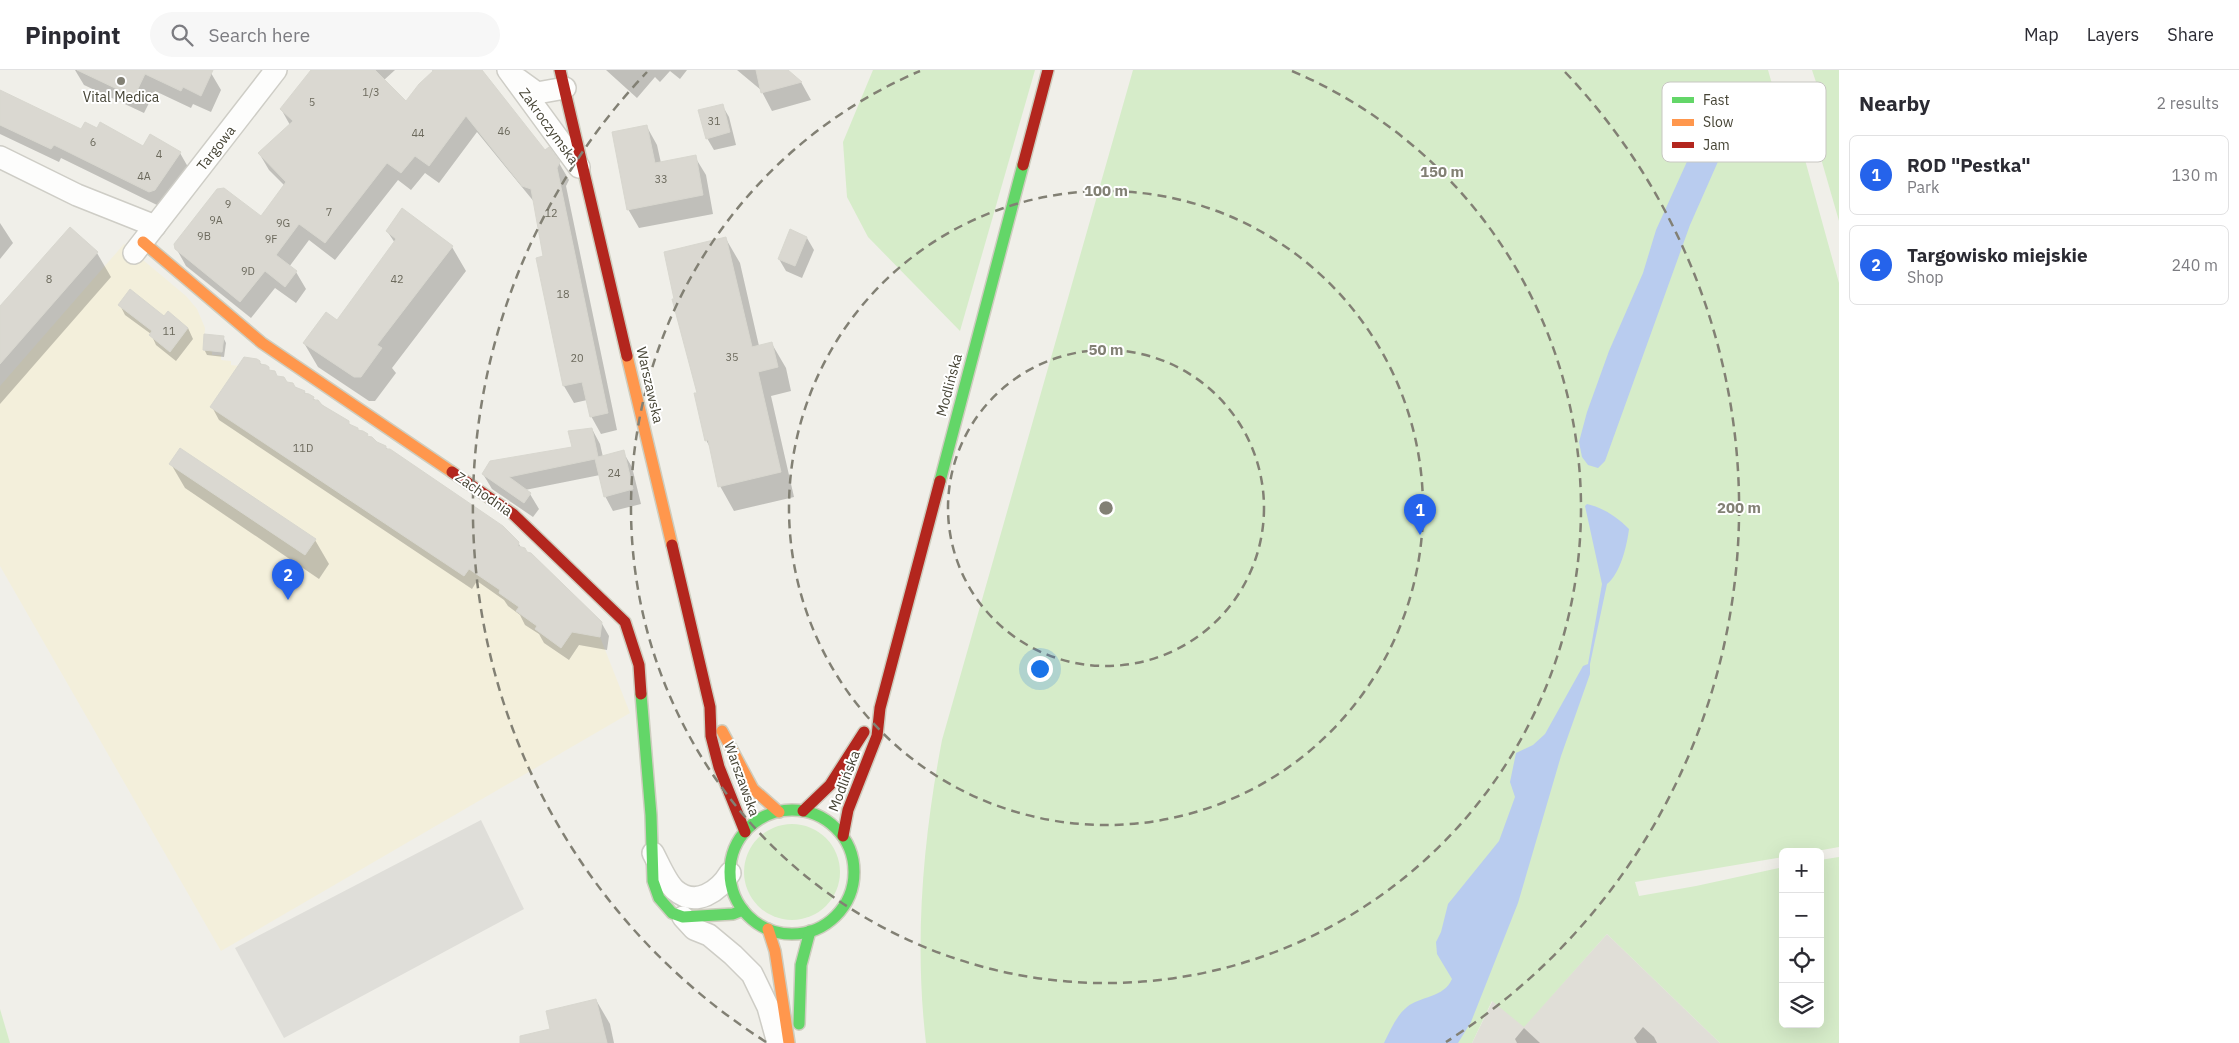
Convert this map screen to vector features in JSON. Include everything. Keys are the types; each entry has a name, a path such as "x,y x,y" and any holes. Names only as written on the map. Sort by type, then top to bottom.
{"street":[{"name":"Targowa","path":"144,240 275,70"},
{"name":"Modlińska","path":"843,836 844,817 851,796 878,734 880,708 1048,70"},
{"name":"Zakroczymska","path":"510,72 537,92 562,79"},
{"name":"Zakroczymska","path":"510,72 561,140 586,178"},
{"name":"Warszawska","path":"562,79 710,707 711,736 719,767 745,832"},
{"path":"0,157 77,195 144,240"},
{"name":"Zachodnia","path":"144,240 262,343 513,514 625,622 639,665 653,853 653,881 659,898 672,913 682,917 694,929 715,940 752,974 768,1007 778,1043"},
{"name":"Warszawska","path":"710,707 753,789 779,812"},
{"name":"Modlińska","path":"803,811 816,802 831,784 880,708"},
{"path":"803,811 818,816 832,824 843,836 850,850 854,866 854,882 849,897 841,911 829,922 810,931 784,933 768,929 743,910 735,895 730,873 731,862 736,846 745,832 757,821 779,812 803,811"},
{"name":"Zachodnia","path":"653,853 675,890 694,898 709,894 722,886 730,873"},
{"path":"682,917 733,914 743,910"},
{"path":"768,929 775,950 789,1043"},
{"path":"799,1043 800,965 803,947 810,931"}],"shaded area":[{"path":"124,244 186,296 197,309 205,328 203,350 212,351 212,355 221,355 221,360 231,361 231,365 240,366 591,629 590,635 600,637 630,713 221,951 0,566 0,386"},
{"path":"481,820 524,909 284,1038 235,948"},
{"path":"1607,934 1720,1043 1472,1043 1493,1000 1524,1026"}],"green space":[{"path":"873,70 1035,70 960,331 868,237 847,197 843,142"},
{"path":"1133,70 1768,70 1771,82 1662,82 1662,162 1806,162 1839,283 1839,847 1824,850 1824,848 1779,848 1779,858 1635,882 1639,896 1779,868 1779,1028 1824,1028 1824,859 1839,857 1839,1043 1720,1043 1607,934 1524,1027 1492,1001 1472,1043 926,1043 921,967 922,891 935,777 942,740"},
{"path":"1812,70 1839,70 1839,221 1822,162 1826,162 1826,82 1816,82"},
{"path":"792,824 810,828 826,838 836,854 840,872 836,890 826,906 810,916 792,920 774,916 758,906 748,890 744,872 748,854 758,838 774,828"},
{"path":"0,1009 10,1043 0,1043"}],"water":[{"path":"1687,162 1718,162 1690,225 1605,461 1598,468 1588,465 1582,457 1579,442 1587,412 1609,351 1643,273 1656,230"},
{"path":"1587,504 1610,513 1629,529 1628,536 1625,551 1616,574 1607,584 1590,664 1590,674 1561,756 1518,903 1471,1022 1458,1043 1384,1043 1394,1024 1407,1007 1443,990 1452,979 1437,954 1436,942 1441,932 1448,904 1499,841 1515,797 1510,782 1516,753 1533,745 1545,734 1583,666 1588,664 1602,584 1585,506"}],"building":[{"path":"77,70 213,70 201,96 183,87 181,91 145,74 134,97"},
{"path":"311,70 375,70 406,101 419,84 434,70 482,70 545,150 549,147 560,162 557,168 608,413 590,417 582,382 563,386 536,258 543,256 531,189 522,186 466,116 429,166 415,156 401,173 387,163 325,243 299,224 276,255 297,271 285,287 265,271 240,302 175,249 174,244 217,189 224,188 261,216 286,182 258,153 293,121 280,109"},
{"path":"756,70 788,70 802,82 761,93"},
{"path":"0,90 81,129 85,122 97,128 100,122 143,146 150,134 181,152 155,190 149,192 54,145 51,149 0,125"},
{"path":"723,104 730,132 706,139 698,110"},
{"path":"647,125 655,163 696,155 703,195 627,210 612,132"},
{"path":"402,208 453,246 377,345 382,348 361,377 354,377 303,343 326,312 337,320 396,239 386,231"},
{"path":"70,227 98,252 0,364 0,306"},
{"path":"790,229 807,237 795,266 778,259"},
{"path":"726,237 752,347 772,342 778,367 758,372 781,472 718,487 708,440 705,441 694,393 697,393 672,299 674,299 664,252"},
{"path":"130,289 164,316 168,311 188,328 170,352 149,335 152,331 118,305"},
{"path":"204,334 224,336 222,352 203,350"},
{"path":"244,357 257,359 260,361 260,364 269,367 269,370 275,371 277,376 284,377 287,382 293,383 295,387 305,391 304,393 314,397 313,400 318,400 322,405 349,421 349,424 368,434 367,436 386,446 386,449 390,449 503,526 519,542 518,546 525,548 527,552 531,553 602,622 600,637 572,632 561,648 535,629 537,626 516,611 519,607 499,593 500,590 469,569 464,576 210,407"},
{"path":"592,428 598,457 624,450 633,489 604,497 595,459 509,477 531,493 524,503 482,474 490,461 572,447 568,431"},
{"path":"180,448 316,539 305,555 169,464"},
{"path":"596,999 607,1043 520,1043 520,1036 550,1029 546,1011"}],"traffic: fast":[{"path":"940,481 1023,165"},
{"path":"641,694 651,815 653,881 659,898 672,913 683,917 733,914 743,910"},
{"path":"792,810 816,815 836,828 849,848 854,872 849,896 836,916 816,929 792,934 768,929 748,916 735,896 730,872 735,848 748,828 768,815 792,810"},
{"path":"799,1024 801,965 810,931"}],"traffic: slow":[{"path":"143,242 262,343 452,472"},
{"path":"627,356 672,545"},
{"path":"722,731 753,789 779,812"},
{"path":"768,929 775,951 789,1043"}],"traffic: jam":[{"path":"560,70 627,356"},
{"path":"1023,165 1048,70"},
{"path":"452,472 513,514 625,622 639,665 641,694"},
{"path":"843,836 848,810 877,736 880,708 940,481"},
{"path":"672,545 710,707 711,736 719,767 745,832"},
{"path":"803,811 830,785 864,732"}],"place":[{"name":"Vital Medica","path":"121,81"},
{"name":"ROD \"Pestka\"","path":"1420,535"},
{"name":"Targowisko miejskie","path":"288,600"}]}
